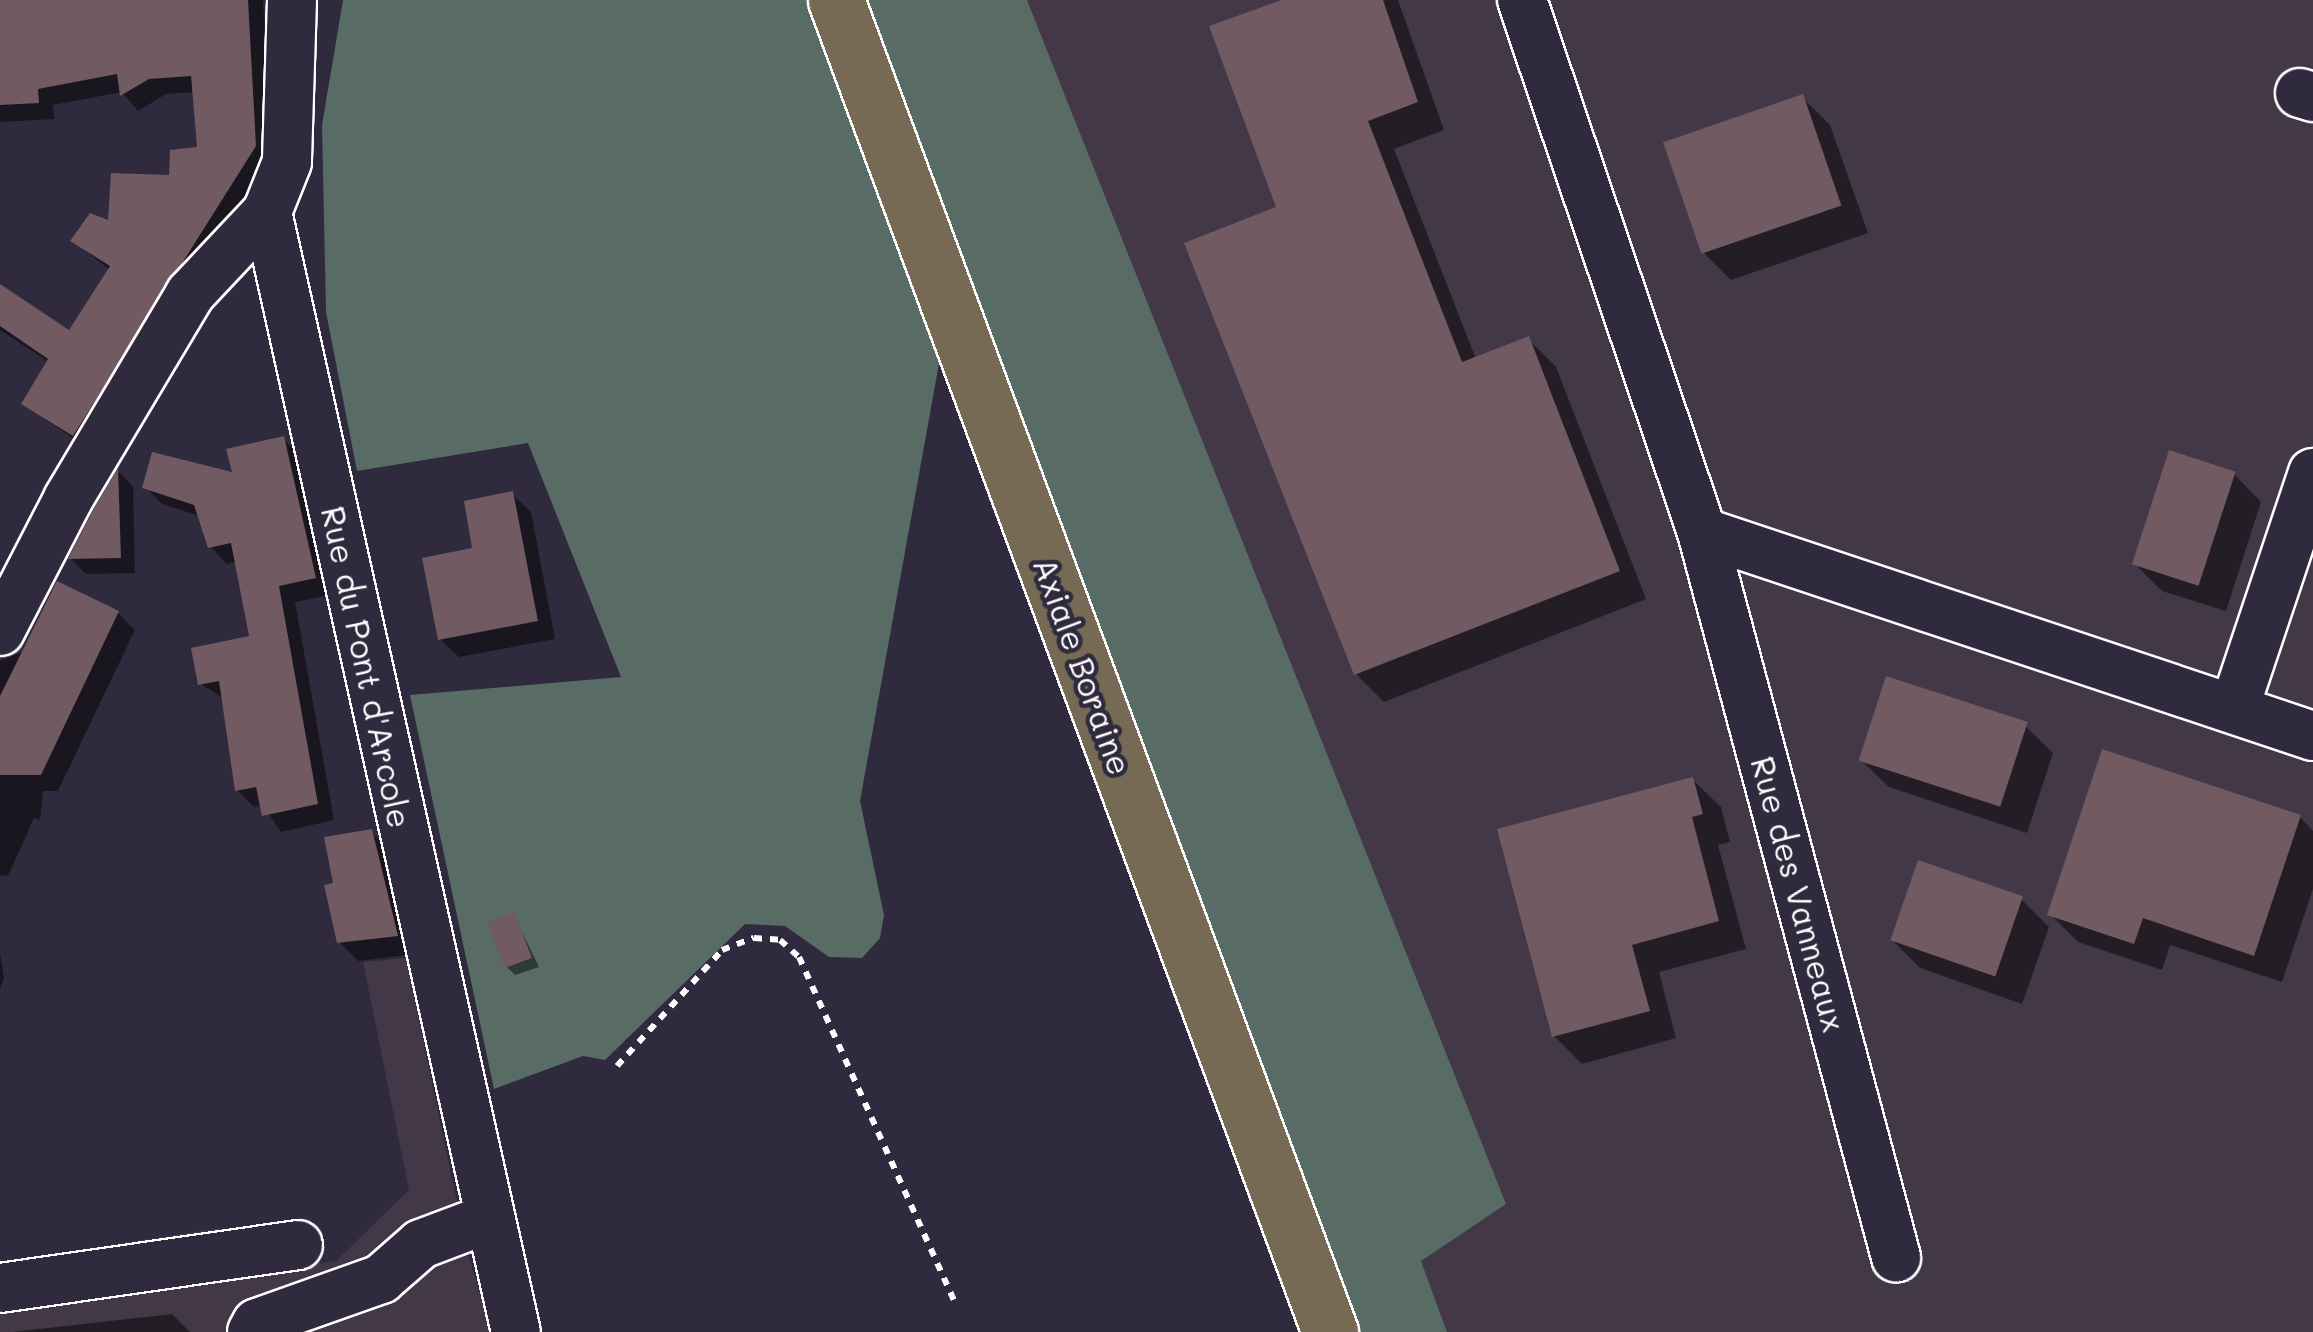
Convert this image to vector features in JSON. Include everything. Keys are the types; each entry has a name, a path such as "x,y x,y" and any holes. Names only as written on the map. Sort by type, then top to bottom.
{"main road":[{"name":"Axiale Boraine","path":"836,0 1330,1332"}],"street":[{"path":"0,631 68,499 190,294 267,212 287,162 292,0"},
{"name":"Rue des Vanneaux","path":"1522,0 1702,532 1896,1256"},
{"name":"Rue du Pont d'Arcole","path":"267,212 516,1332"},
{"path":"2234,709 2313,472"},
{"path":"1702,532 2313,736"},
{"path":"252,1332 257,1323 381,1278 421,1244 488,1219"},
{"path":"0,1288 298,1245"}],"path":[{"path":"618,1066 722,950 754,938 780,940 798,957 954,1300"}],"shaded area":[{"path":"1027,0 2313,0 2313,1332 1447,1332 1421,1261 1505,1204"},
{"path":"406,958 467,1250 491,1332 0,1332 0,1262 220,1228 228,1277 336,1261 409,1190 363,962"}],"green space":[{"path":"343,0 811,0 942,347 860,801 884,915 880,938 862,958 829,957 785,926 745,924 605,1060 583,1056 494,1089 410,695 621,677 528,443 357,471 326,312 322,125"},
{"path":"838,0 1027,0 1506,1204 1421,1261 1447,1332 1331,1332"}],"building":[{"path":"0,0 248,0 256,146 73,436 21,404 48,359 0,326 0,284 69,330 110,266 70,241 90,213 108,220 111,173 169,175 170,150 197,147 191,76 149,79 120,96 117,74 38,89 39,103 0,105"},
{"path":"1282,0 1383,0 1418,102 1368,121 1462,362 1529,336 1620,571 1354,675 1184,243 1276,207 1209,26"},
{"path":"1803,94 1841,206 1701,254 1663,142"},
{"path":"284,436 316,578 279,586 318,804 262,816 256,787 235,791 219,681 198,685 191,648 249,636 231,543 208,548 194,505 142,488 152,452 232,472 226,449"},
{"path":"2169,450 2236,472 2198,586 2132,564"},
{"path":"118,468 121,558 68,559 92,512"},
{"path":"513,491 538,621 438,640 422,558 472,548 464,501"},
{"path":"57,581 119,611 41,775 0,775 0,696"},
{"path":"1886,676 2028,722 2000,807 1858,761"},
{"path":"2102,749 2301,815 2254,956 2143,918 2134,944 2047,915"},
{"path":"1693,777 1703,814 1692,817 1719,921 1632,945 1650,1011 1552,1037 1497,829"},
{"path":"372,829 398,936 337,943 324,885 333,883 324,837"},
{"path":"1918,860 2023,896 1995,977 1890,940"},
{"path":"515,912 532,958 505,968 488,922"}]}
